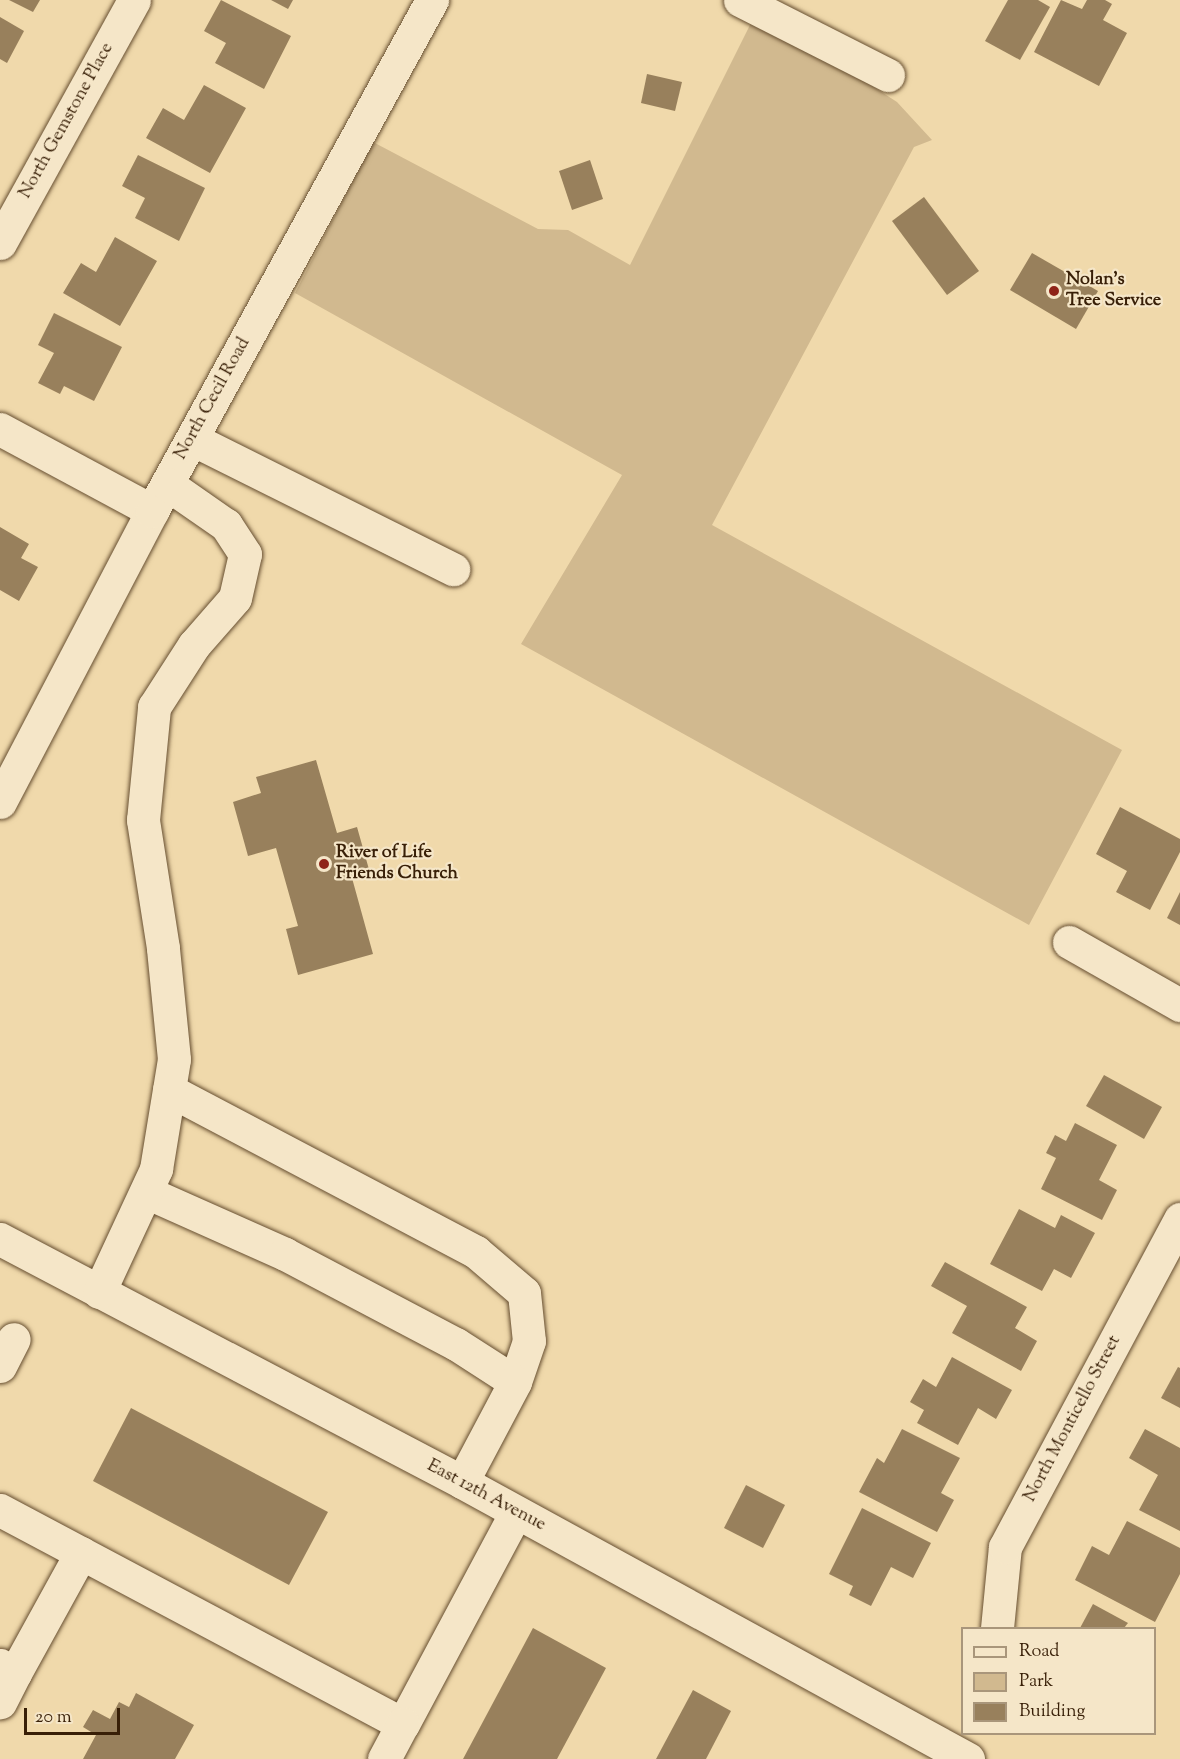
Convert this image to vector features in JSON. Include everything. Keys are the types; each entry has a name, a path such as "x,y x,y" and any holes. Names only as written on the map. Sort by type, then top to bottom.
{"street":[{"name":"North Gemstone Place","path":"0,243 134,0"},
{"name":"North Cecil Road","path":"0,802 159,497 432,0"},
{"path":"740,0 888,75"},
{"path":"0,429 226,525 245,554 235,598 194,645 154,707 143,820 163,948 174,1059 156,1170 99,1292"},
{"path":"192,439 453,569"},
{"path":"1069,942 1180,1005"},
{"path":"169,1090 476,1252 524,1293 529,1341 515,1382 462,1482"},
{"path":"146,1192 285,1254 456,1344 515,1382"},
{"name":"North Monticello Street","path":"997,1627 1005,1547 1180,1219"},
{"name":"East 12th Avenue","path":"0,1239 962,1748"},
{"path":"0,1510 403,1724"},
{"path":"384,1759 516,1512"},
{"path":"0,1702 8,1669 81,1553"}],"green space":[{"path":"753,19 835,62 897,102 932,140 914,147 712,525 1122,750 1029,925 521,644 622,475 295,293 373,142 538,229 568,230 630,265"}],"building":[{"path":"9,0 40,0 33,12"},
{"path":"221,0 291,36 264,89 215,63 226,43 204,31"},
{"path":"271,0 293,0 288,9"},
{"path":"1008,0 1038,0 1050,7 1020,60 985,41"},
{"path":"1061,0 1082,9 1087,0 1105,0 1112,4 1103,20 1127,33 1099,86 1034,52"},
{"path":"0,17 24,31 7,63 0,59"},
{"path":"647,74 682,82 675,111 641,103"},
{"path":"204,85 246,108 210,173 146,138 163,108 184,120"},
{"path":"138,155 205,188 179,241 135,218 145,198 122,186"},
{"path":"590,160 603,199 572,210 559,171"},
{"path":"924,197 979,271 947,295 892,221"},
{"path":"115,237 157,261 120,326 63,293 81,263 96,272"},
{"name":"Nolan's Tree Service","path":"1032,253 1098,291 1076,329 1010,290"},
{"path":"54,313 122,347 94,401 64,386 60,394 38,383 54,353 38,345"},
{"path":"0,527 29,544 21,558 38,567 19,601 0,590"},
{"name":"River of Life Friends Church","path":"316,760 337,833 357,827 370,873 352,878 373,954 298,975 286,929 298,926 276,848 248,856 233,802 261,793 256,777"},
{"path":"1120,807 1180,839 1180,852 1150,910 1116,892 1127,871 1096,854"},
{"path":"1180,892 1180,925 1167,918"},
{"path":"1104,1075 1162,1107 1144,1139 1086,1106"},
{"path":"1075,1123 1117,1145 1099,1180 1117,1190 1102,1220 1041,1189 1056,1158 1046,1153 1055,1135 1066,1141"},
{"path":"1019,1209 1055,1228 1061,1215 1095,1233 1071,1278 1054,1269 1042,1291 990,1264"},
{"path":"945,1262 1027,1307 1015,1328 1037,1341 1021,1371 952,1333 967,1306 931,1286"},
{"path":"952,1357 1012,1390 996,1419 978,1408 958,1445 917,1423 924,1410 910,1402 923,1379 936,1387"},
{"path":"1178,1367 1180,1368 1180,1408 1161,1398"},
{"path":"131,1408 328,1512 289,1585 93,1481"},
{"path":"902,1429 960,1458 941,1493 954,1500 937,1532 859,1492 877,1458 884,1463"},
{"path":"1145,1429 1180,1448 1180,1531 1139,1510 1158,1475 1129,1458"},
{"path":"746,1485 785,1505 763,1548 724,1528"},
{"path":"862,1508 931,1543 913,1578 891,1567 871,1606 849,1595 853,1586 829,1574"},
{"path":"1127,1521 1180,1548 1180,1574 1155,1622 1075,1580 1092,1546 1109,1555"},
{"path":"1093,1604 1128,1623 1125,1627 1081,1627"},
{"path":"533,1628 606,1668 557,1759 463,1759"},
{"path":"693,1690 731,1711 706,1759 656,1759"},
{"path":"136,1693 194,1725 175,1759 83,1759 96,1735 83,1727 93,1710 110,1719 119,1702 129,1707"}],"place":[{"name":"Nolan's Tree Service","path":"1054,291"},
{"name":"River of Life Friends Church","path":"324,864"}]}
